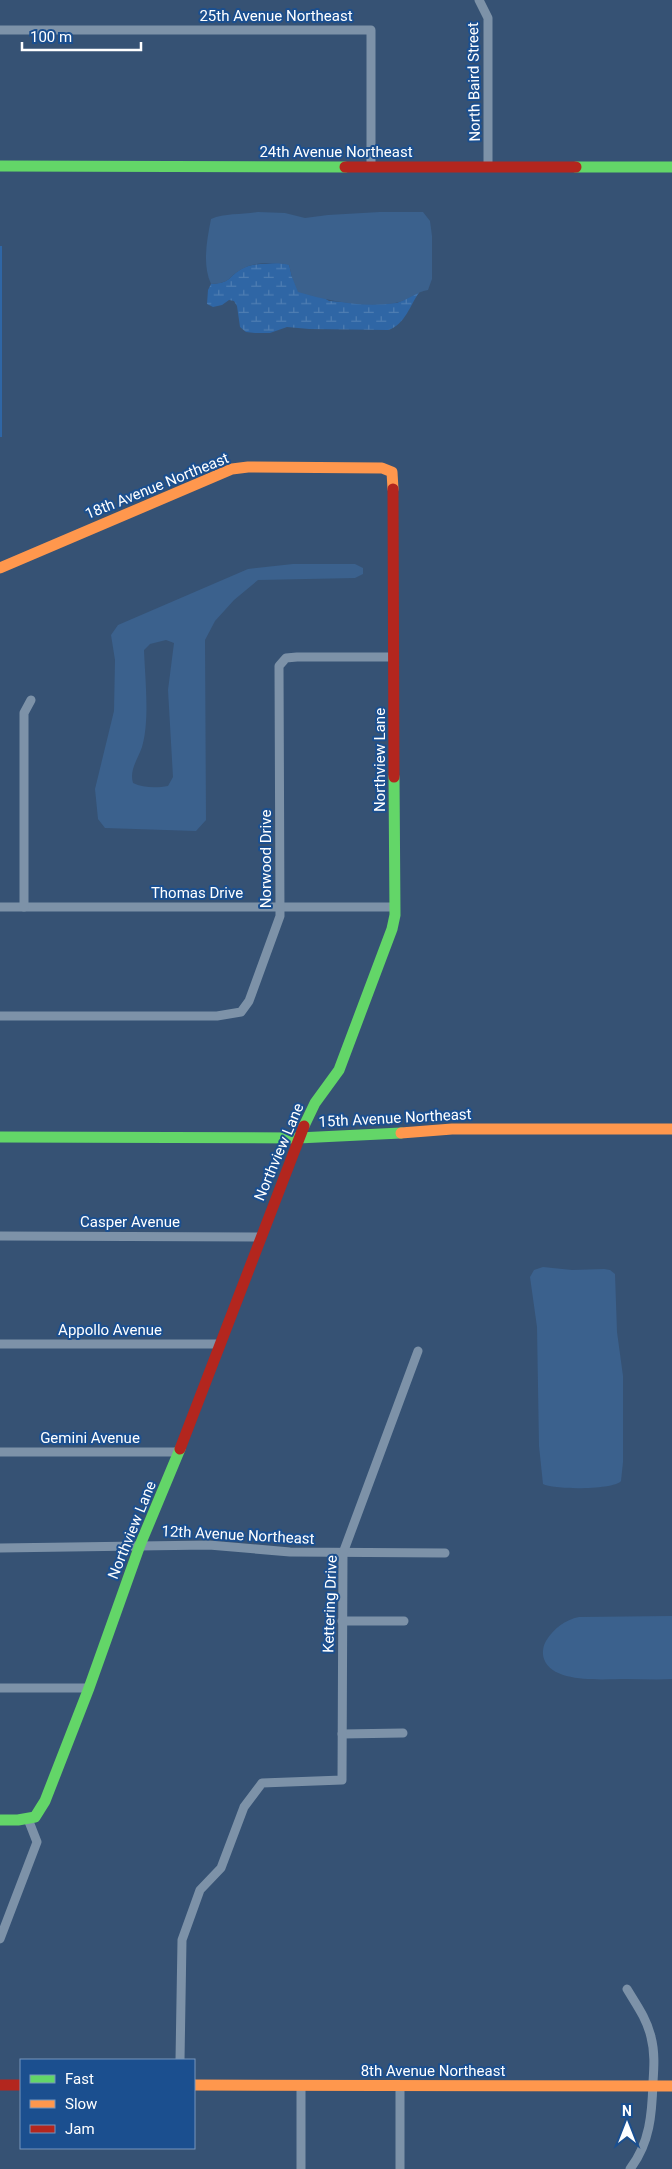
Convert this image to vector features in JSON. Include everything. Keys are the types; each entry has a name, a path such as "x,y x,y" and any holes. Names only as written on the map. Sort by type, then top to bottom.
{"street":[{"name":"North Baird Street","path":"479,0 488,18 488,167"},
{"name":"25th Avenue Northeast","path":"0,30 371,30 371,167"},
{"name":"24th Avenue Northeast","path":"0,166 672,167"},
{"name":"18th Avenue Northeast","path":"0,568 232,469 382,468 392,472"},
{"name":"Northview Lane","path":"31,1818 45,1802 89,1688 140,1545 180,1452 298,1138 315,1103 339,1070 392,929 395,906 395,482 392,472"},
{"name":"Norwood Drive","path":"0,1016 217,1016 236,1014 245,1008 250,1001 278,924 280,907 279,666 286,658 297,657 394,657"},
{"path":"24,907 24,713 31,700"},
{"name":"Thomas Drive","path":"0,907 395,906"},
{"name":"15th Avenue Northeast","path":"0,1137 298,1138 366,1136 452,1129 672,1129"},
{"name":"Casper Avenue","path":"0,1236 260,1237"},
{"name":"Appollo Avenue","path":"0,1344 220,1344"},
{"name":"Kettering Drive","path":"180,2059 182,1940 200,1890 221,1868 244,1807 262,1783 342,1780 344,1553 418,1351"},
{"name":"Gemini Avenue","path":"0,1452 180,1452"},
{"name":"12th Avenue Northeast","path":"0,1548 209,1545 290,1552 445,1552"},
{"path":"342,1621 404,1621"},
{"path":"0,1688 89,1688"},
{"path":"342,1734 403,1733"},
{"path":"0,1820 31,1818 37,1842 0,1939"},
{"path":"627,1989 644,2017 651,2036 654,2057 651,2120 645,2144 630,2169"},
{"path":"0,2085 20,2085"},
{"name":"8th Avenue Northeast","path":"195,2085 672,2086"},
{"path":"301,2086 301,2169"},
{"path":"400,2086 400,2169"}],"green space":[{"path":"0,246 2,246 2,437 0,437"},
{"path":"289,264 292,277 329,301 370,304 397,303 420,291 399,324 388,330 287,327 270,333 246,332 240,327 237,306 234,301 229,300 222,305 213,307 207,304 208,290 211,284 226,281 247,266"}],"shaded area":[{"path":"258,212 285,213 305,218 380,212 423,212 430,221 432,236 432,279 428,290 395,303 371,305 334,301 298,292 289,265 277,263 258,264 247,267 226,281 211,284 206,260 211,219"},
{"path":"293,564 355,564 363,568 363,574 355,578 258,580 234,600 215,621 205,640 206,820 196,831 105,828 98,819 95,789 114,711 115,660 111,635 118,625 248,569","holes":["166,640 174,643 168,690 173,777 168,786 141,786 133,783 132,774 142,747 146,724 144,650 150,644"]},
{"path":"543,1267 572,1270 604,1269 610,1270 615,1274 617,1332 623,1376 623,1462 621,1481 616,1484 584,1488 543,1484 539,1446 537,1327 530,1277 534,1270"},
{"path":"672,1616 672,1679 580,1678 558,1673 549,1667 544,1659 544,1647 549,1636 560,1625 574,1618"}],"traffic: fast":[{"path":"0,166 345,167"},
{"path":"576,167 672,167"},
{"path":"304,1126 315,1103 339,1070 392,929 395,915 394,777"},
{"path":"0,1137 298,1138 401,1133"},
{"path":"0,1820 18,1820 35,1817 45,1801 89,1688 140,1545 180,1449"}],"traffic: slow":[{"path":"0,568 232,469 248,467 382,468 392,472 393,489"},
{"path":"401,1133 452,1129 672,1129"},
{"path":"195,2085 672,2086"}],"traffic: jam":[{"path":"345,167 576,167"},
{"path":"393,489 394,777"},
{"path":"180,1449 304,1126"},
{"path":"0,2085 20,2085"}]}
